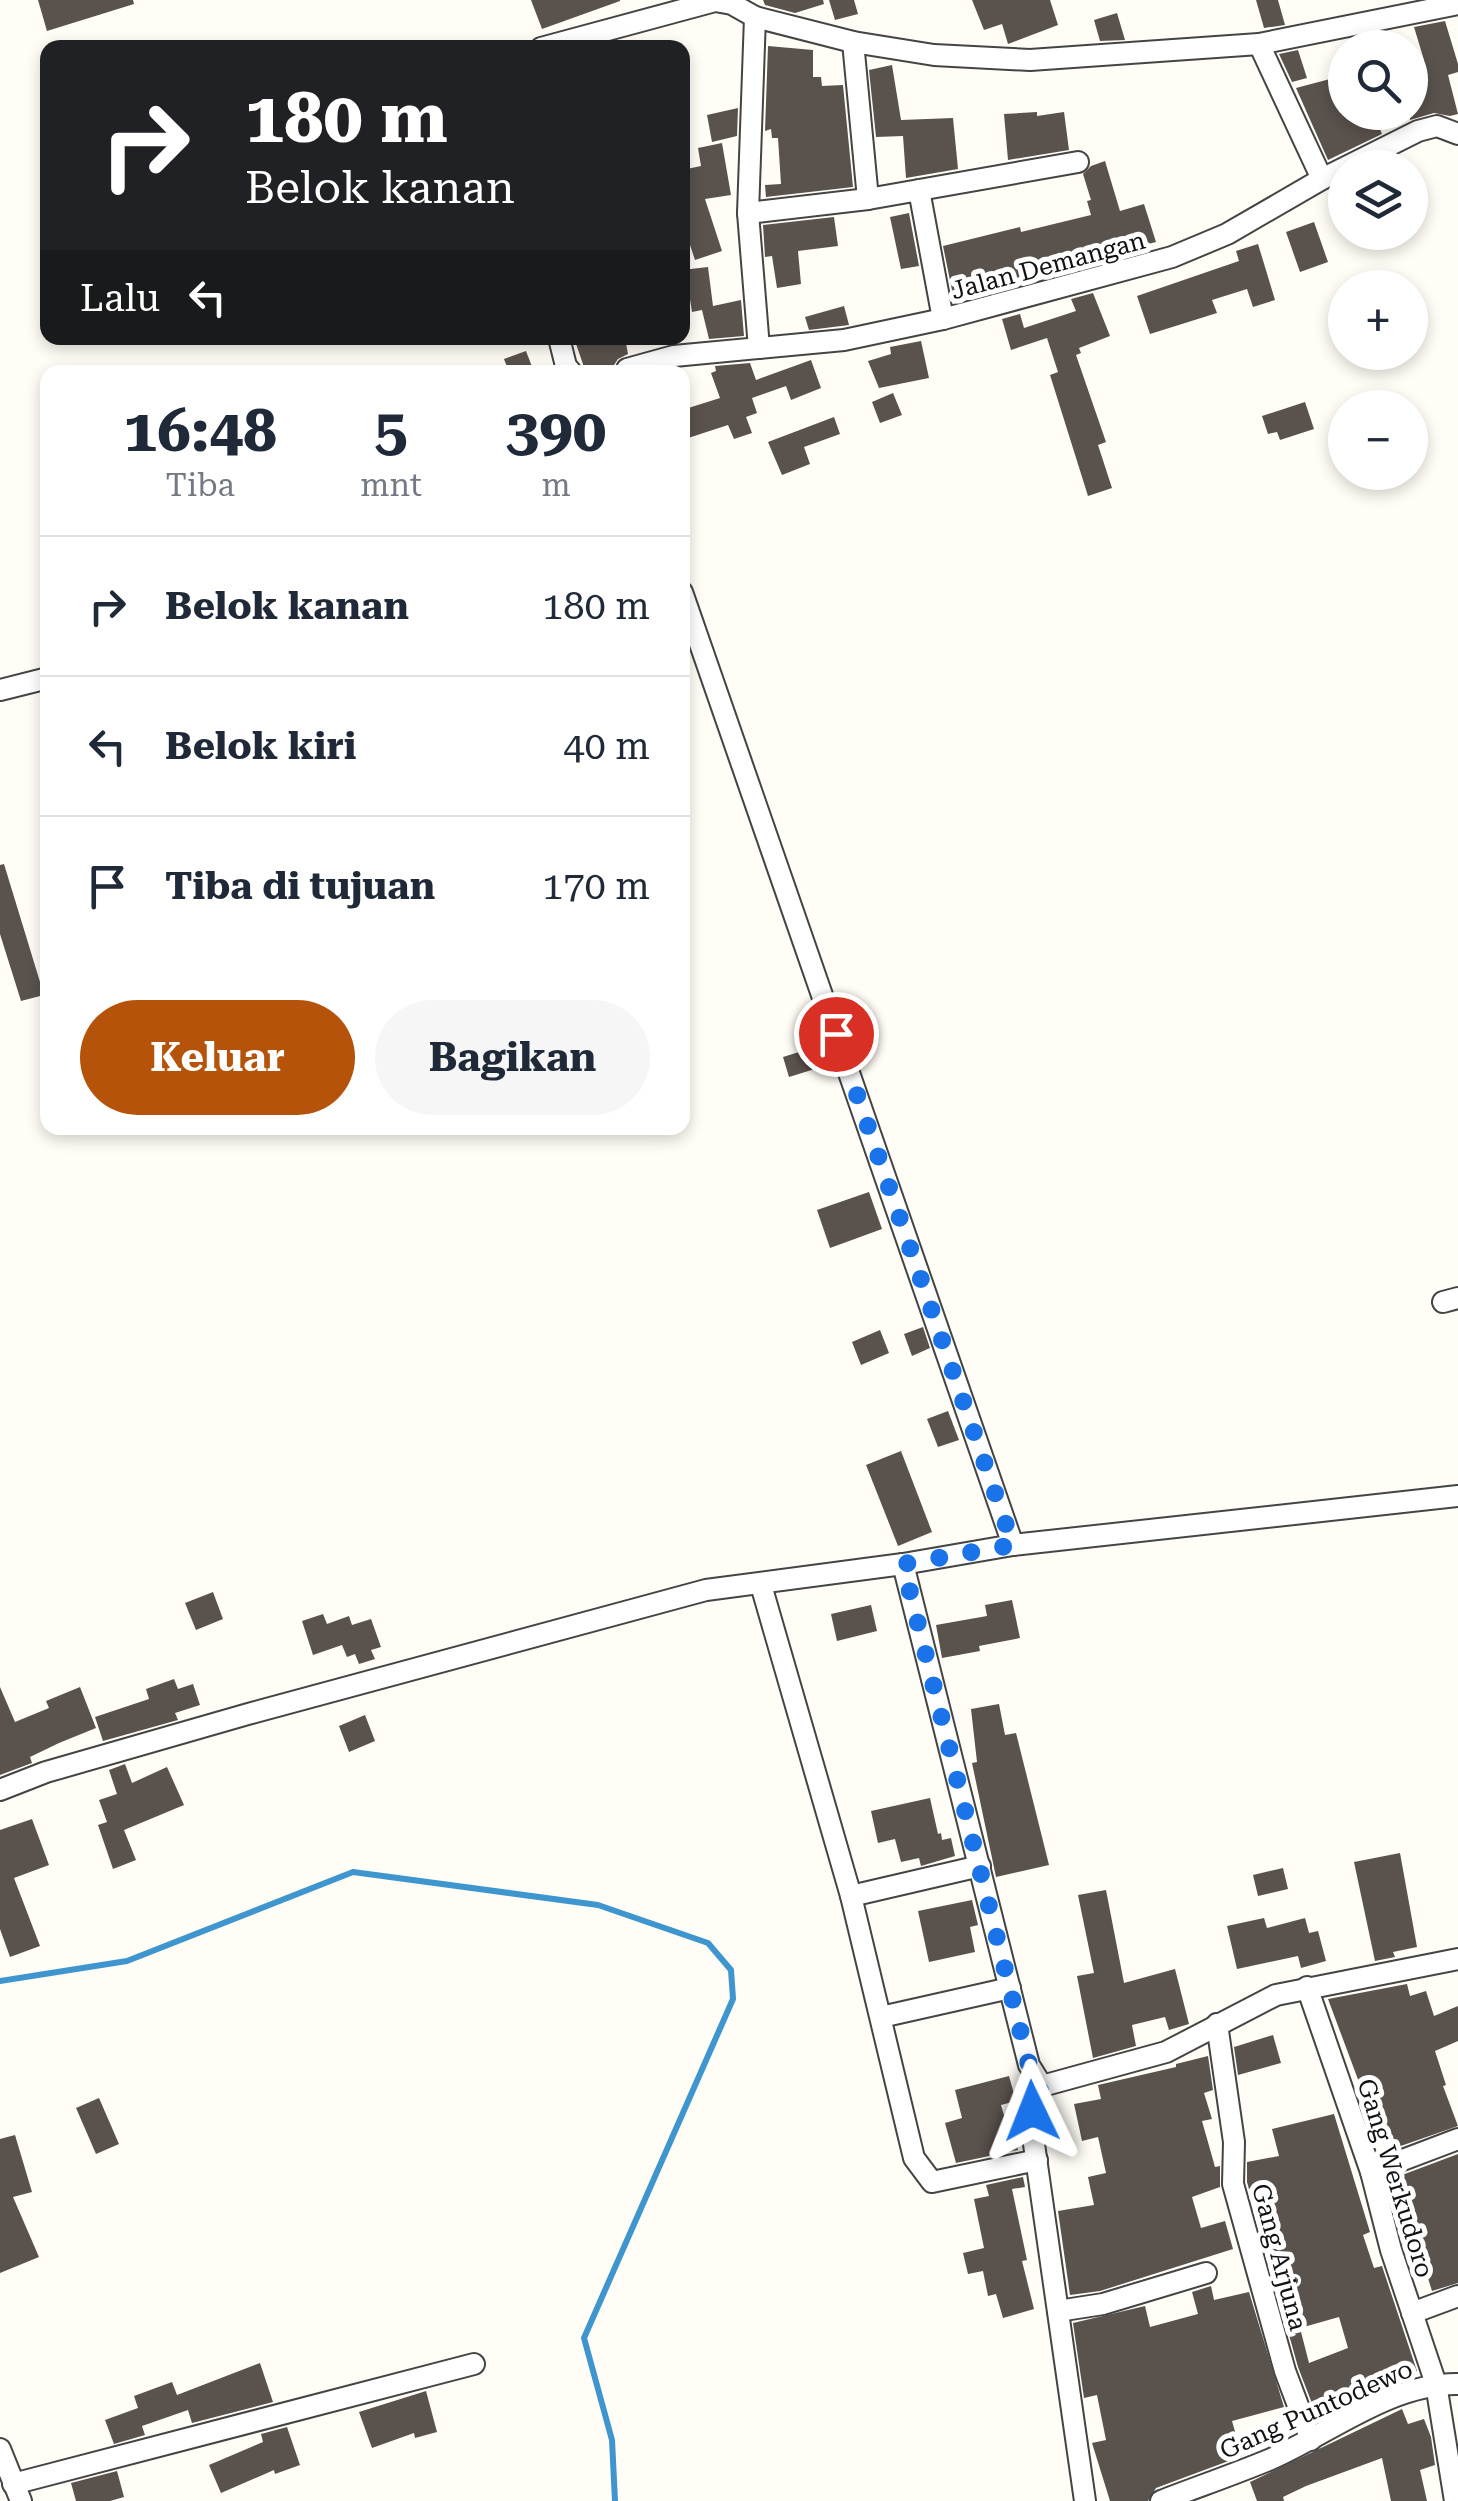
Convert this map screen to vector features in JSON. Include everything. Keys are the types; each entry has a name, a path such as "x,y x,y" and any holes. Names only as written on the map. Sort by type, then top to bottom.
{"street":[{"path":"571,40 715,1 732,4 755,17 853,42 934,56 1030,60 1258,44 1458,4"},
{"path":"755,17 748,214 759,348"},
{"path":"853,42 868,199"},
{"path":"1258,44 1322,179"},
{"name":"Jalan Demangan","path":"643,365 674,356 826,343 942,319 1172,257 1227,234 1322,179 1418,131 1436,126 1458,134"},
{"path":"748,214 868,199 1078,162"},
{"path":"919,190 942,319"},
{"path":"690,615 1013,1545"},
{"path":"0,690 40,680"},
{"path":"0,1790 138,1745 706,1590 761,1585 1013,1545 1458,1496"},
{"path":"903,1564 1029,2065 1042,2086"},
{"path":"761,1585 851,1896 914,2158 932,2182 1037,2160"},
{"path":"851,1896 980,1866"},
{"path":"1042,2086 1166,2052 1256,2003 1308,1987 1458,1959"},
{"name":"Gang Werkudoro","path":"1308,1987 1371,2172 1391,2250 1436,2384"},
{"path":"881,2017 1010,1988"},
{"name":"Gang Arjuna","path":"1217,2024 1234,2142 1232,2184 1285,2371 1310,2440"},
{"path":"1042,2086 1032,2111 1037,2160 1085,2501"},
{"path":"1371,2172 1458,2140"},
{"path":"1058,2311 1103,2304 1206,2273"},
{"path":"1412,2313 1458,2296"},
{"path":"0,2449 18,2492 474,2364"},
{"path":"1436,2384 1458,2384"},
{"name":"Gang Puntodewo","path":"1161,2501 1310,2440 1374,2406 1436,2384 1455,2501"}],"building":[{"path":"38,0 133,0 134,4 47,31"},
{"path":"531,0 620,0 620,1 542,29"},
{"path":"763,0 823,0 824,4 795,13 765,5"},
{"path":"829,0 854,0 858,14 835,20"},
{"path":"972,0 1050,0 1058,25 1008,44 1002,24 984,30"},
{"path":"1256,0 1278,0 1285,25 1264,28"},
{"path":"1117,13 1125,40 1100,41 1094,20"},
{"path":"1445,21 1458,64 1458,72 1448,75 1458,114 1428,115 1428,30 1414,27"},
{"path":"768,46 813,50 813,77 821,77 822,86 843,85 853,187 766,197 765,185 781,184 778,138 772,138 771,129 765,131"},
{"path":"1298,50 1307,78 1292,82 1279,54"},
{"path":"892,65 901,120 953,118 958,169 906,178 903,136 876,137 869,70"},
{"path":"1328,80 1328,130 1380,130 1382,134 1349,150 1328,150 1328,160 1296,88"},
{"path":"738,108 737,136 712,142 707,115"},
{"path":"1037,112 1037,116 1064,112 1069,150 1008,160 1004,114"},
{"path":"722,143 731,195 705,199 722,251 695,260 690,245 690,168 701,166 698,148"},
{"path":"1105,161 1120,211 1144,204 1156,242 953,295 943,246 1091,215 1083,174"},
{"path":"909,213 919,266 901,269 890,217"},
{"path":"834,217 838,246 798,251 801,284 777,288 772,256 765,257 763,225"},
{"path":"1314,222 1328,262 1300,272 1286,232"},
{"path":"1258,244 1275,300 1253,307 1247,289 1212,300 1217,313 1150,334 1137,296 1239,261 1236,251"},
{"path":"708,267 713,306 741,300 744,336 709,339 702,310 692,312 690,269"},
{"path":"1093,293 1110,336 1079,348 1081,353 1076,355 1106,442 1098,445 1112,488 1088,496 1050,375 1058,372 1047,338 1011,350 1002,319 1020,314 1024,328 1076,311 1071,299"},
{"path":"844,306 849,325 809,330 805,317"},
{"path":"921,341 929,378 879,388 868,361 891,354 890,347"},
{"path":"576,345 626,345 628,354 614,365 583,365"},
{"path":"526,351 531,365 506,365 504,359"},
{"path":"811,360 821,388 791,400 786,386 752,398 757,413 746,417 752,433 734,439 728,425 690,437 690,407 720,398 711,373 716,371 715,366 750,363 756,380"},
{"path":"893,393 902,415 880,423 872,402"},
{"path":"1305,402 1314,429 1280,440 1277,432 1268,434 1262,416"},
{"path":"834,417 840,434 804,447 810,464 782,475 768,442"},
{"path":"4,864 40,982 40,996 21,1001 0,934 0,865"},
{"path":"812,1048 818,1068 789,1077 783,1057"},
{"path":"869,1192 882,1229 830,1248 817,1210"},
{"path":"923,1327 930,1348 912,1356 904,1334"},
{"path":"880,1330 889,1353 861,1365 852,1342"},
{"path":"948,1411 959,1440 938,1447 927,1419"},
{"path":"901,1451 932,1532 898,1546 866,1465"},
{"path":"213,1592 223,1619 196,1630 185,1603"},
{"path":"1012,1600 1020,1638 942,1658 936,1625 987,1616 985,1605"},
{"path":"871,1605 877,1631 837,1641 831,1614"},
{"path":"323,1614 327,1624 349,1616 352,1625 371,1619 381,1647 371,1650 375,1659 359,1664 355,1654 347,1657 342,1645 313,1655 302,1621"},
{"path":"174,1679 178,1689 193,1684 200,1705 175,1713 178,1720 103,1741 95,1717 149,1699 146,1689"},
{"path":"0,1687 15,1722 49,1708 46,1701 80,1687 96,1728 30,1757 32,1763 0,1775"},
{"path":"999,1704 1005,1735 1016,1733 1049,1865 996,1877 972,1763 977,1762 971,1709"},
{"path":"365,1715 375,1741 349,1752 339,1726"},
{"path":"125,1764 132,1783 167,1767 184,1805 124,1830 136,1860 113,1869 98,1825 107,1822 99,1800 117,1794 109,1770"},
{"path":"930,1798 938,1834 941,1833 942,1840 951,1838 955,1856 921,1866 919,1858 901,1862 895,1839 878,1843 871,1811"},
{"path":"32,1819 49,1865 14,1878 40,1946 10,1957 0,1929 0,1830"},
{"path":"1400,1853 1417,1947 1375,1961 1354,1862"},
{"path":"1283,1868 1288,1889 1258,1896 1253,1875"},
{"path":"1106,1890 1124,1983 1175,1969 1189,2024 1169,2030 1165,2017 1132,2025 1136,2046 1093,2058 1077,1976 1094,1973 1078,1895"},
{"path":"972,1900 978,1925 970,1927 975,1952 929,1962 918,1911"},
{"path":"1264,1918 1267,1928 1305,1918 1309,1933 1318,1931 1326,1961 1301,1968 1298,1956 1237,1969 1227,1926"},
{"path":"1407,1984 1410,1996 1426,1991 1434,2016 1458,2006 1458,2041 1435,2051 1458,2126 1395,2148 1378,2105 1369,2109 1328,1999"},
{"path":"1273,2035 1281,2063 1238,2075 1234,2047"},
{"path":"1208,2056 1213,2090 1204,2093 1212,2119 1202,2121 1215,2167 1220,2166 1220,2187 1192,2197 1201,2228 1225,2221 1233,2249 1100,2291 1070,2295 1058,2211 1094,2205 1088,2177 1106,2173 1098,2137 1082,2141 1074,2104 1101,2099 1098,2085"},
{"path":"1009,2076 1016,2101 1001,2105 1013,2146 1017,2145 1018,2150 956,2163 945,2123 962,2118 955,2090"},
{"path":"99,2098 119,2144 96,2154 76,2108"},
{"path":"1334,2114 1370,2232 1363,2235 1374,2268 1382,2266 1417,2371 1367,2394 1365,2387 1333,2399 1336,2409 1318,2419 1298,2367 1274,2281 1280,2280 1263,2213 1255,2188 1249,2189 1247,2182 1247,2162 1279,2156 1272,2129","holes":["1339,2317 1348,2348 1309,2363 1300,2328"]},
{"path":"15,2135 32,2192 13,2197 39,2257 0,2273 0,2139"},
{"path":"1458,2154 1458,2283 1432,2291 1427,2275 1415,2279 1408,2257 1415,2255 1399,2185 1405,2184 1402,2175"},
{"path":"1023,2177 1025,2187 1012,2189 1027,2260 1022,2261 1034,2309 1003,2318 996,2294 988,2296 983,2271 968,2274 963,2253 984,2248 974,2199 989,2196 986,2185"},
{"path":"1211,2286 1214,2300 1249,2292 1284,2407 1232,2421 1242,2456 1156,2488 1148,2501 1110,2501 1092,2443 1106,2440 1097,2395 1084,2398 1073,2323 1145,2306 1150,2327 1198,2314 1192,2292"},
{"path":"260,2363 273,2402 192,2423 188,2410 142,2426 145,2435 114,2444 105,2420 138,2408 134,2396 172,2382 177,2395"},
{"path":"426,2391 437,2432 415,2438 414,2433 372,2448 359,2412"},
{"path":"1402,2409 1408,2424 1424,2419 1431,2437 1435,2465 1420,2470 1427,2501 1391,2501 1382,2458 1306,2486 1283,2497 1284,2501 1257,2501 1250,2482"},
{"path":"287,2427 300,2465 275,2474 274,2470 221,2493 209,2465 263,2442 261,2434"},
{"path":"117,2471 124,2497 76,2501 71,2483"}],"waterway":[{"path":"0,1981 127,1961 353,1872 598,1905 708,1943 731,1970 733,1999 584,2338 612,2440 615,2501"}],"route":[{"path":"836,1034 1013,1545 903,1564 1029,2065 1042,2086 1032,2111"}]}
